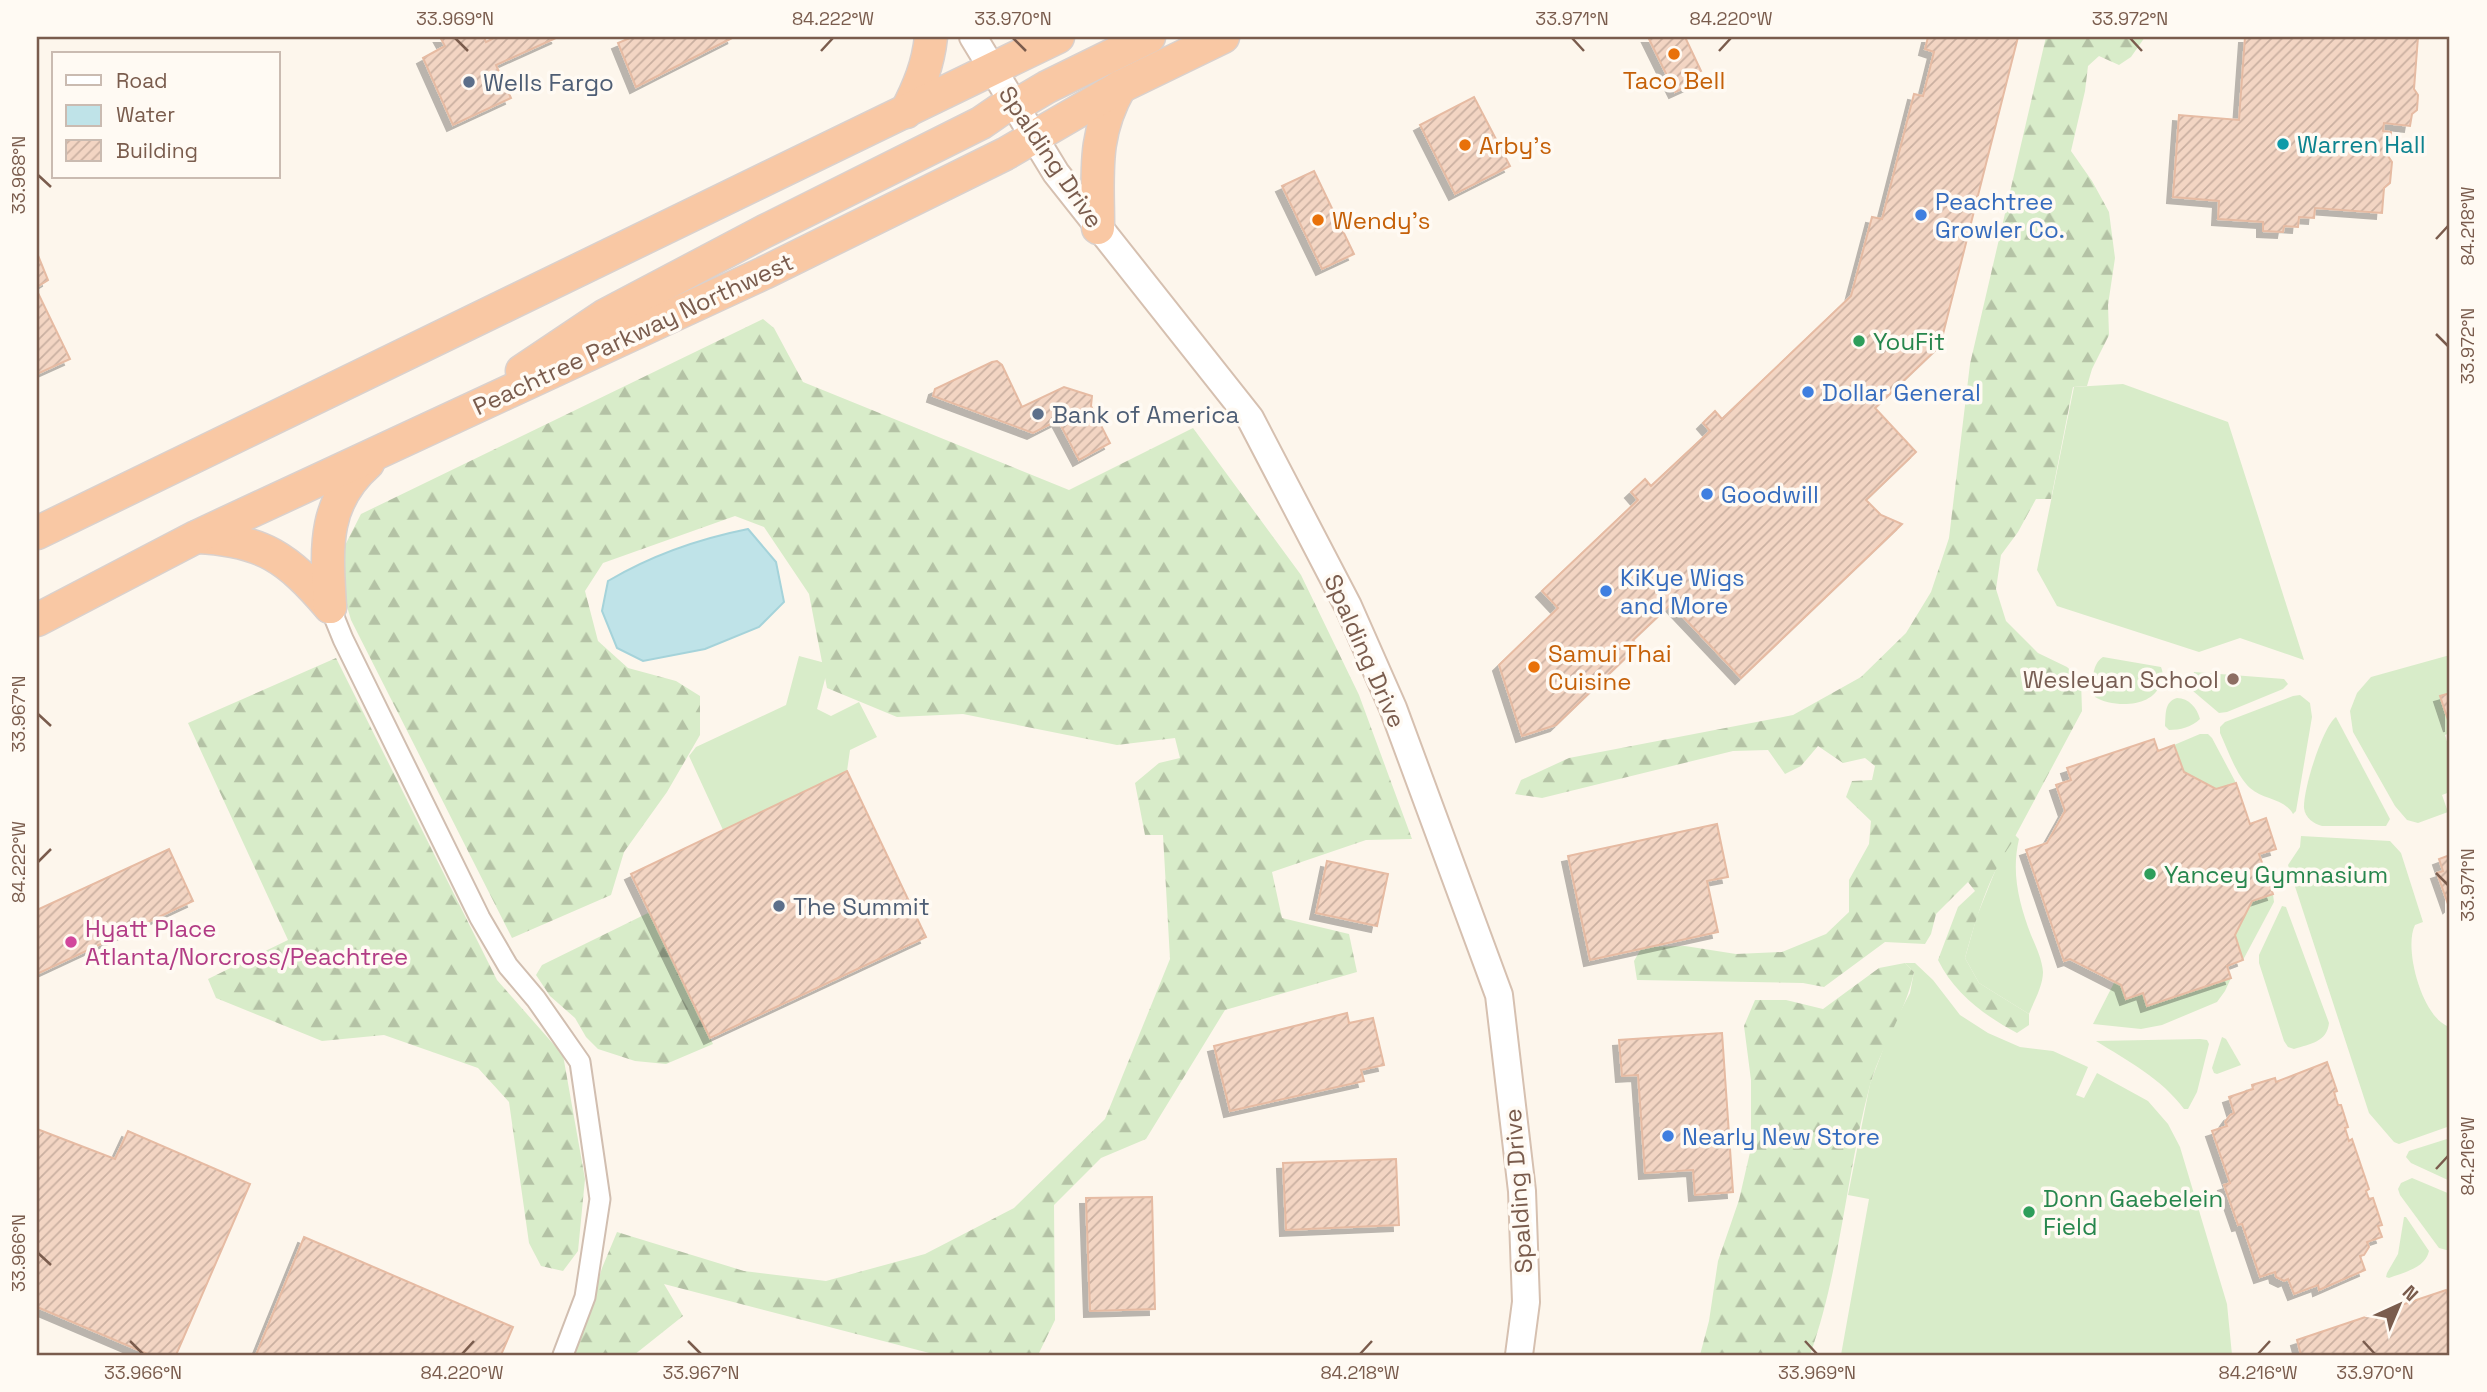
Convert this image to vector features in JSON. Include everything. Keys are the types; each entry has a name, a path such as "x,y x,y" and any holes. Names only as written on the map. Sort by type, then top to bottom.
{"highway":[{"path":"906,112 922,79 931,37"},
{"path":"37,533 1058,37"},
{"path":"465,414 552,349 604,316 765,231 1149,37"},
{"name":"Peachtree Parkway Northwest","path":"37,620 196,537 764,273 1005,155 1120,87 1223,37"},
{"path":"1098,229 1098,142 1109,106 1120,87"},
{"path":"330,607 328,537 335,508 357,473 378,454"},
{"path":"196,537 239,541 276,555 306,579 330,607"}],"main road":[{"name":"Spalding Drive","path":"973,37 1056,173 1250,418 1348,606 1381,678 1499,995 1522,1191 1526,1302 1519,1355"}],"street":[{"path":"330,607 343,639 480,918 508,966 536,999 580,1062 600,1199 585,1297 562,1355"}],"green space":[{"path":"2046,37 2145,37 2131,57 2119,65 2099,56 2088,66 2071,151 2109,212 2115,258 2108,305 2109,335 2092,369 2087,386 2073,387 2051,499 2036,499 2018,532 2001,555 1996,589 2006,621 2038,653 2067,667 2081,680 2082,711 1989,884 1965,958 1979,983 2029,1014 2029,1025 2017,1033 1993,1019 1962,993 1938,960 1958,907 1975,891 1968,882 1936,914 1931,934 1925,944 1885,942 1824,987 1803,983 1637,980 1634,961 1642,947 1685,946 1736,954 1782,952 1826,934 1849,912 1849,880 1869,844 1871,821 1846,797 1852,781 1872,780 1875,766 1865,758 1843,763 1818,746 1801,766 1785,774 1768,750 1733,751 1542,798 1515,794 1521,780 1569,758 1793,715 1861,677 1906,633 1931,592 1949,538 1970,364"},
{"path":"763,319 774,328 803,382 1069,490 1193,428 1301,575 1359,695 1412,839 1366,840 1272,872 1282,918 1349,934 1357,972 1225,1010 1146,1139 1101,1158 1054,1205 1055,1320 1038,1355 937,1355 664,1284 683,1316 634,1355 575,1355 602,1268 617,1232 744,1271 826,1281 925,1254 1014,1208 1105,1119 1170,959 1163,835 1145,835 1135,783 1159,763 1180,758 1175,738 1117,745 963,714 897,717 827,688 809,594 764,527 735,516 603,563 585,591 598,641 628,668 676,681 700,696 700,735 667,792 624,852 611,895 512,938 351,620 335,565 361,514"},
{"path":"2123,384 2228,422 2304,660 2240,638 2199,652 2057,606 2037,570 2074,387"},
{"path":"2450,655 2450,693 2440,697 2450,726 2450,733 2445,735 2450,751 2450,792 2442,795 2448,812 2418,823 2407,820 2395,806 2353,732 2350,711 2357,693 2371,677"},
{"path":"799,656 829,664 817,709 831,716 859,702 877,737 850,750 847,771 723,830 689,756 696,747 786,705"},
{"path":"2103,657 2161,667 2162,675 2156,692 2141,702 2132,704 2112,703 2095,697 2094,669"},
{"path":"336,658 497,980 563,1055 585,1179 578,1251 563,1271 541,1266 529,1243 509,1102 478,1068 384,1035 322,1041 216,998 208,979 288,940 188,723"},
{"path":"2194,672 2284,679 2288,684 2283,689 2219,713 2193,691 2190,684"},
{"path":"2300,695 2310,703 2312,717 2296,811 2293,814 2284,805 2255,792 2245,783 2229,754 2220,727 2225,722"},
{"path":"2177,698 2192,704 2200,719 2186,728 2169,730 2165,726 2166,709 2170,702"},
{"path":"2336,717 2390,819 2386,826 2322,826 2306,815 2304,808 2310,774 2319,746"},
{"path":"2200,734 2208,734 2212,738 2236,783 2216,789 2184,772 2174,745"},
{"path":"2015,835 2019,839 2016,876 2020,900 2043,972 2040,988 2029,1014 1979,983 1965,958 1977,916 2000,859"},
{"path":"2301,836 2390,841 2401,853 2423,922 2415,925 2412,936 2418,982 2431,1011 2440,1022 2450,1027 2450,1126 2399,1144 2394,1142 2369,1113 2288,865 2300,847"},
{"path":"2273,894 2274,902 2243,960 2235,935 2252,901"},
{"path":"2282,906 2286,907 2329,1023 2321,1038 2312,1044 2294,1049 2288,1047 2284,1041 2259,963 2259,955"},
{"path":"650,912 713,1044 666,1064 635,1061 598,1049 586,1037 575,1018 550,996 536,975 542,965"},
{"name":"Donn Gaebelein Field","path":"1905,963 1915,963 1933,980 1960,1015 1988,1033 2020,1047 2053,1051 2088,1067 2076,1095 2084,1098 2097,1073 2148,1101 2168,1124 2180,1147 2227,1304 2232,1355 1841,1355 1869,1199 1848,1195 1870,1084 1890,1031 1910,993 1914,972"},
{"path":"1905,963 1914,972 1905,1001 1870,1085 1829,1289 1810,1355 1700,1355 1709,1321 1718,1261 1739,1200 1751,1148 1751,1080 1744,1026 1755,1000 1786,1000 1823,1009 1879,968"},
{"path":"2231,978 2217,1002 2162,1025 2141,1029 2093,1024 2115,981 2143,993 2147,1006"},
{"path":"2222,1037 2226,1039 2241,1065 2217,1074 2212,1068"},
{"path":"2207,1040 2209,1044 2197,1092 2188,1109 2184,1109 2165,1088 2143,1071 2096,1041"},
{"path":"2450,1138 2450,1181 2411,1163 2406,1157 2409,1151"},
{"path":"2412,1178 2450,1194 2450,1251 2439,1248 2400,1195 2398,1189 2401,1183"},
{"path":"2404,1217 2429,1251 2419,1265 2389,1278 2386,1277 2398,1254"}],"water":[{"path":"748,529 776,562 784,602 759,627 705,649 643,661 617,648 602,611 608,581 641,563 676,549"}],"building":[{"name":"Wells Fargo","path":"440,37 484,37 486,42 496,37 558,37 496,65 511,98 453,125 423,58 445,46"},
{"path":"632,37 734,37 636,87 618,43"},
{"name":"Taco Bell","path":"1648,37 1685,37 1701,71 1695,73 1699,81 1675,92"},
{"path":"1928,37 2018,37 1940,346 1875,408 1916,452 1866,500 1881,515 1902,524 1741,678 1671,604 1633,640 1638,646 1556,725 1522,736 1499,665 1558,608 1542,591 1638,500 1631,492 1645,479 1651,486 1710,431 1703,423 1715,411 1722,419 1851,296 1872,217 1882,219 1914,94 1923,96 1934,52 1925,49"},
{"name":"Warren Hall","path":"2245,37 2418,37 2414,89 2418,95 2417,110 2412,114 2410,126 2384,123 2383,131 2391,132 2388,156 2392,162 2390,183 2384,188 2382,213 2315,208 2314,218 2299,217 2298,227 2284,226 2283,232 2263,231 2263,222 2218,219 2219,201 2173,197 2179,115 2239,120"},
{"name":"Arby's","path":"1474,97 1510,166 1455,194 1420,125"},
{"name":"Wendy's","path":"1314,171 1354,254 1322,269 1282,186"},
{"path":"37,253 48,280 37,287"},
{"path":"37,291 70,359 37,374"},
{"name":"Bank of America","path":"997,361 1002,365 1022,407 1064,387 1092,396 1091,406 1110,443 1079,460 1058,420 1033,433 933,396 935,389"},
{"path":"2450,693 2450,726 2440,696"},
{"name":"Yancey Gymnasium","path":"2154,739 2158,751 2174,745 2184,772 2216,789 2236,783 2250,824 2266,818 2276,849 2259,854 2273,894 2252,901 2235,935 2243,960 2227,966 2231,978 2147,1006 2143,993 2126,999 2121,985 2070,959 2064,961 2026,850 2047,843 2065,811 2056,785 2071,780 2067,768"},
{"name":"The Summit","path":"847,771 926,937 710,1038 631,874"},
{"path":"1717,824 1728,877 1707,881 1718,932 1590,960 1568,856"},
{"name":"Hyatt Place Atlanta/Norcross/Peachtree","path":"169,849 193,901 37,974 37,910"},
{"path":"2450,855 2449,907 2437,873 2443,871 2439,859"},
{"path":"1327,861 1388,874 1377,926 1316,913"},
{"path":"1347,1013 1349,1023 1373,1018 1384,1065 1361,1070 1364,1081 1230,1111 1214,1046"},
{"path":"1722,1033 1733,1192 1695,1195 1693,1170 1645,1173 1638,1075 1622,1076 1619,1040"},
{"path":"2327,1062 2337,1091 2334,1092 2338,1105 2341,1105 2348,1127 2345,1128 2349,1141 2352,1139 2369,1189 2366,1191 2369,1199 2373,1198 2382,1225 2378,1226 2382,1237 2367,1242 2369,1247 2364,1255 2360,1256 2365,1270 2319,1290 2318,1285 2294,1294 2288,1279 2284,1281 2276,1277 2275,1272 2260,1277 2242,1224 2238,1225 2224,1185 2230,1183 2212,1131 2227,1126 2225,1122 2234,1113 2229,1097 2253,1089 2252,1085 2275,1078 2276,1082"},
{"path":"37,1129 115,1159 128,1131 250,1184 176,1355 150,1355 37,1307"},
{"path":"1396,1159 1399,1225 1286,1230 1283,1163"},
{"path":"1152,1197 1155,1309 1090,1311 1086,1198"},
{"path":"304,1237 513,1327 501,1355 256,1355"},
{"path":"2446,1290 2450,1302 2450,1355 2301,1355 2297,1340"}],"place":[{"name":"Taco Bell","path":"1674,54"},
{"name":"Wells Fargo","path":"469,82"},
{"name":"Warren Hall","path":"2283,144"},
{"name":"Arby's","path":"1465,145"},
{"name":"Peachtree Growler Co.","path":"1921,215"},
{"name":"Wendy's","path":"1318,220"},
{"name":"YouFit","path":"1859,341"},
{"name":"Dollar General","path":"1808,392"},
{"name":"Bank of America","path":"1038,414"},
{"name":"Goodwill","path":"1707,494"},
{"name":"KiKye Wigs and More","path":"1606,591"},
{"name":"Samui Thai Cuisine","path":"1534,667"},
{"name":"Wesleyan School","path":"2233,679"},
{"name":"Yancey Gymnasium","path":"2150,874"},
{"name":"The Summit","path":"779,906"},
{"name":"Hyatt Place Atlanta/Norcross/Peachtree","path":"71,942"},
{"name":"Nearly New Store","path":"1668,1136"},
{"name":"Donn Gaebelein Field","path":"2029,1212"}]}
